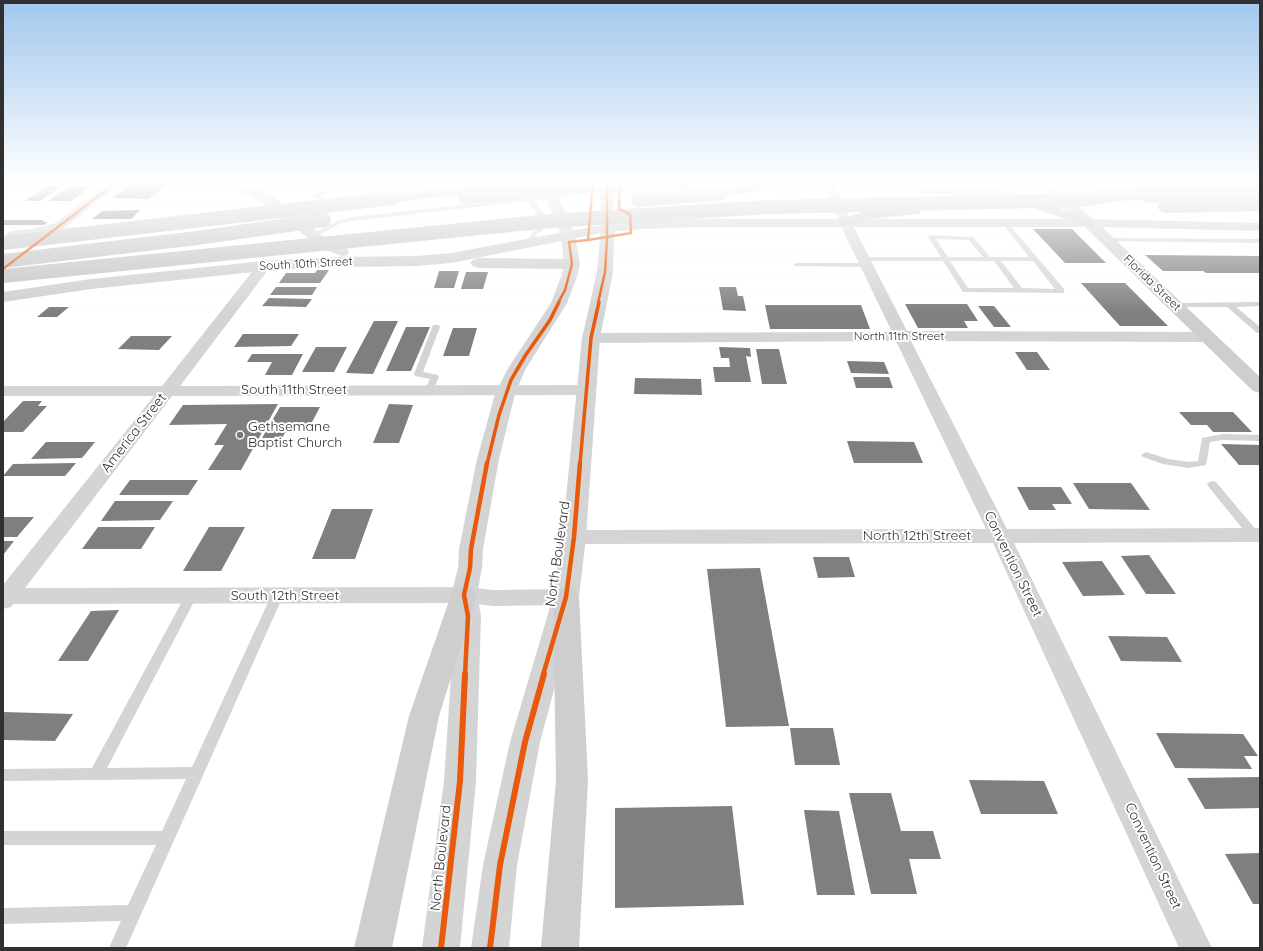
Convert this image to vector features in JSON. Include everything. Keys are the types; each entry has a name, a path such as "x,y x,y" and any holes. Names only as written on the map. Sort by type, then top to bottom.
{"highway":[{"path":"3,243 170,225"},
{"path":"3,251 206,225"},
{"path":"3,261 290,225"},
{"path":"39,273 109,261 379,225"},
{"path":"3,276 506,225"},
{"path":"3,285 315,249 379,238"}],"main road":[{"path":"301,225 325,245 332,249 344,252 373,255 426,254 475,249 490,251"},
{"name":"South 10th Street","path":"3,297 91,284 264,266 326,262 417,261 451,258 607,228 652,225"},
{"name":"Florida Street","path":"1092,225 1259,385"},
{"name":"South 10th Street","path":"1191,225 1260,227"},
{"path":"325,245 326,262"},
{"path":"417,261 572,264"},
{"path":"373,948 424,716 464,595"},
{"path":"560,948 572,780 566,597"}],"street":[{"path":"3,237 37,232 60,225"},
{"name":"North Boulevard","path":"441,948 460,781 468,616 464,595 470,568 471,549 498,415 516,370 559,303 570,277 572,264 568,236 564,225"},
{"name":"Convention Street","path":"847,225 1000,536 1196,948"},
{"name":"North Boulevard","path":"490,948 500,865 525,742 566,597 574,537 591,338 605,272 607,228"},
{"name":"America Street","path":"4,598 264,266"},
{"name":"North 11th Street","path":"591,338 902,336 1208,337"},
{"name":"South 11th Street","path":"3,391 586,390"},
{"name":"North 12th Street","path":"574,537 1257,535"},
{"name":"South 12th Street","path":"4,598 464,595 494,598 566,597"}],"lane":[{"path":"312,234 323,231 333,225"},
{"path":"529,243 535,233 540,230 542,225"},
{"path":"989,260 970,238 930,237 966,290 1061,291 1007,225"},
{"path":"1107,240 1260,242"},
{"path":"796,265 865,262 1035,259"},
{"path":"997,260 1019,290"},
{"path":"1175,305 1260,304"},
{"path":"1230,305 1260,331"},
{"path":"429,390 435,377 418,374 436,327"},
{"path":"1146,455 1166,462 1189,465 1203,463 1205,440 1223,437 1260,438"},
{"path":"1212,484 1257,535"},
{"path":"96,774 191,596"},
{"path":"117,948 277,596"},
{"path":"3,774 197,773"},
{"path":"3,838 167,838"},
{"path":"3,916 133,914"}],"building":[{"path":"1033,229 1072,229 1106,263 1065,263"},
{"path":"1145,255 1260,256 1260,273 1163,271"},
{"path":"317,270 329,270 320,283 279,283 286,273 315,273"},
{"path":"439,271 459,271 454,288 434,288"},
{"path":"466,272 488,272 483,289 461,289"},
{"path":"1081,283 1125,283 1168,326 1120,326"},
{"path":"276,287 317,287 312,295 270,295"},
{"path":"719,287 736,287 738,296 743,296 746,311 723,310"},
{"path":"269,298 312,299 306,307 262,306"},
{"path":"905,304 967,304 978,321 964,321 968,328 918,328"},
{"path":"765,305 861,305 870,329 770,329"},
{"path":"978,306 994,306 1011,327 994,327"},
{"path":"49,307 69,307 57,317 37,317"},
{"path":"374,321 398,321 373,374 346,373"},
{"path":"406,327 430,327 411,371 386,371"},
{"path":"453,328 477,328 469,356 443,356"},
{"path":"243,334 299,334 291,346 234,347"},
{"path":"131,336 172,336 159,350 118,349"},
{"path":"316,347 347,347 334,372 302,372"},
{"path":"719,347 750,348 751,357 746,356 751,382 715,382 713,367 730,367 729,358 721,358"},
{"path":"756,349 779,349 787,384 762,384"},
{"path":"1015,352 1037,352 1050,370 1027,370"},
{"path":"252,354 303,354 292,375 265,375 272,362 247,362"},
{"path":"847,361 884,362 889,374 851,373"},
{"path":"853,377 889,377 893,388 856,388"},
{"path":"635,378 701,379 702,395 634,394"},
{"path":"23,401 42,401 38,406 47,406 23,432 3,432 3,422"},
{"name":"Gethsemane Baptist Church","path":"278,404 241,470 208,470 224,445 214,445 227,424 169,425 183,405"},
{"path":"389,404 413,405 399,443 373,443"},
{"path":"280,407 320,407 311,424 290,424 282,438 262,438"},
{"path":"1179,412 1233,412 1252,432 1213,432 1207,425 1191,425"},
{"path":"847,441 914,442 923,463 854,463"},
{"path":"46,442 95,442 82,458 31,459"},
{"path":"1221,444 1260,445 1260,465 1239,465"},
{"path":"76,463 65,476 3,476 13,464"},
{"path":"130,480 198,480 188,495 119,495"},
{"path":"1073,483 1131,483 1150,510 1089,509"},
{"path":"1017,487 1061,487 1072,504 1052,504 1056,510 1029,510"},
{"path":"115,501 173,501 160,520 101,521"},
{"path":"332,509 373,509 355,559 312,559"},
{"path":"3,517 34,517 17,537 3,537"},
{"path":"98,527 155,527 141,549 82,549"},
{"path":"209,527 245,527 221,571 183,571"},
{"path":"3,541 14,541 3,555"},
{"path":"1149,555 1176,594 1146,594 1121,556"},
{"path":"813,557 849,557 855,577 818,578"},
{"path":"1102,561 1125,595 1083,596 1062,562"},
{"path":"760,568 789,726 726,727 707,569"},
{"path":"119,610 88,661 58,661 91,611"},
{"path":"1108,636 1167,637 1182,662 1121,661"},
{"path":"3,712 73,714 55,741 3,740"},
{"path":"790,728 833,728 840,765 795,765"},
{"path":"1156,733 1243,734 1258,756 1244,756 1252,769 1175,768"},
{"path":"1260,777 1260,808 1205,809 1187,778"},
{"path":"969,780 1044,781 1058,814 981,814"},
{"path":"849,793 891,793 901,831 933,831 941,859 909,859 917,894 871,894"},
{"path":"732,806 744,905 615,908 615,808"},
{"path":"804,810 839,811 855,895 817,895"},
{"path":"1260,853 1260,904 1253,904 1225,854"}],"cycle path":[{"path":"3,269 60,225"},
{"path":"589,225 588,240 631,233 631,225"},
{"path":"490,948 500,865 525,742 566,597 574,537 591,338 605,272 607,225"},
{"path":"441,948 460,781 468,616 464,595 470,568 471,549 488,459 499,415 511,380 525,356 550,320 565,290 572,264 569,242 588,240"}],"place":[{"name":"Gethsemane Baptist Church","path":"240,435"}]}
